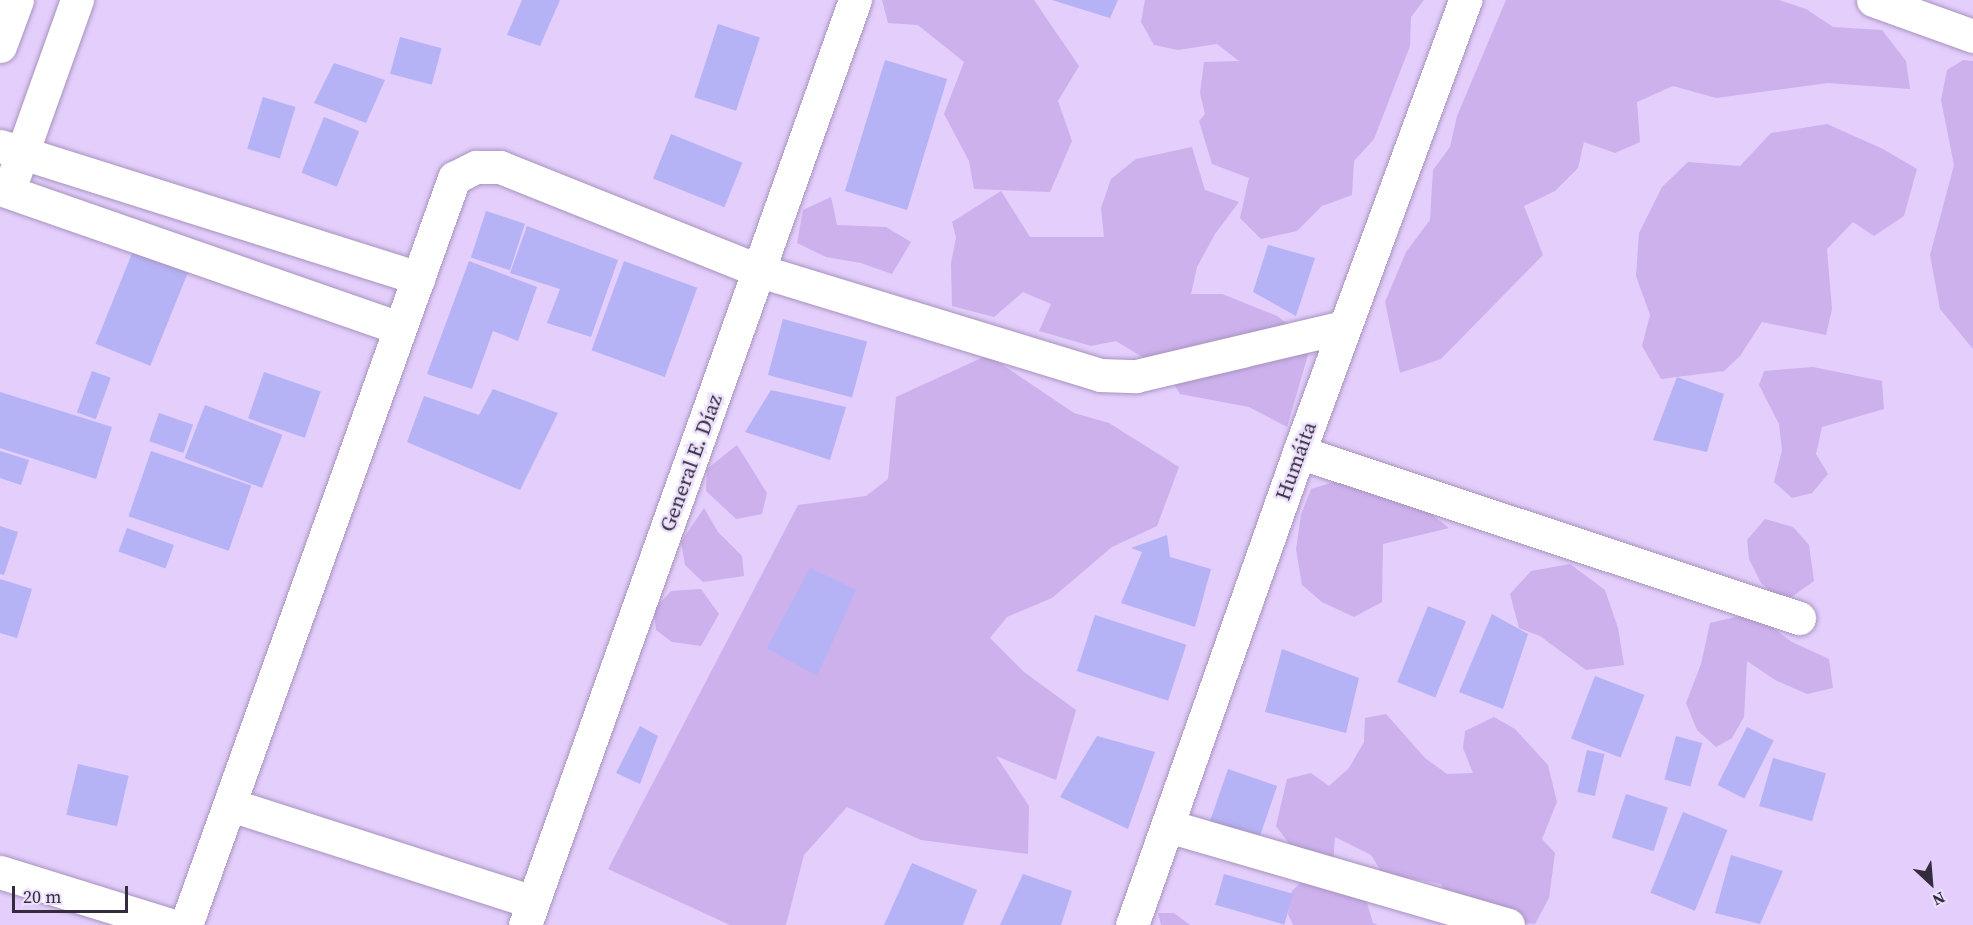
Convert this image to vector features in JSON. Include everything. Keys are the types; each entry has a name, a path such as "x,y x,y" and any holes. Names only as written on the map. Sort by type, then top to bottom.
{"street":[{"path":"0,46 17,0"},
{"path":"77,0 11,149 4,190 400,328"},
{"name":"General E. Díaz","path":"529,914 855,0"},
{"name":"Humáita","path":"1132,925 1344,327 1465,0"},
{"path":"1873,0 1973,36"},
{"path":"11,149 419,278"},
{"path":"186,925 231,805 454,178 476,167 500,167 760,271 1100,375 1136,376 1344,327"},
{"path":"1299,452 1799,618"},
{"path":"231,805 529,914"},
{"path":"1168,826 1508,925"},
{"path":"0,872 170,925"}],"shaded area":[{"path":"882,0 1034,0 1079,66 1058,101 1072,141 1050,192 974,189 969,161 944,114 964,62 918,25 888,23"},
{"path":"1145,0 1424,0 1411,17 1410,46 1374,139 1354,161 1352,195 1322,206 1297,231 1261,239 1240,218 1249,178 1212,164 1199,121 1205,114 1200,93 1204,62 1239,61 1217,44 1178,50 1154,45 1141,22"},
{"path":"1506,0 1779,0 1806,9 1833,27 1882,30 1906,61 1910,89 1828,83 1716,98 1673,86 1637,102 1640,142 1615,153 1584,142 1578,168 1555,191 1524,206 1543,255 1441,359 1400,373 1385,302 1406,252 1430,220 1433,170 1450,147 1457,116"},
{"path":"1963,60 1973,61 1973,349 1940,309 1930,255 1954,165 1941,100 1947,70"},
{"path":"1827,124 1883,149 1917,169 1904,216 1874,236 1853,222 1827,249 1832,309 1826,335 1762,322 1740,356 1724,371 1661,379 1642,346 1650,315 1636,276 1639,233 1662,187 1688,162 1740,166 1771,133"},
{"path":"1192,147 1205,190 1239,202 1215,234 1197,267 1191,294 1222,294 1277,316 1312,341 1287,427 1249,407 1180,394 1167,372 1116,341 1091,346 1039,331 1051,304 1023,292 994,317 952,306 951,263 956,238 952,222 1001,191 1030,237 1104,237 1101,208 1111,179 1136,159"},
{"path":"831,197 837,225 886,227 911,242 892,274 861,263 826,257 797,243 803,210"},
{"path":"988,355 1074,413 1109,423 1179,467 1157,526 1112,547 1052,598 1007,617 990,638 1024,672 1076,710 1056,780 996,756 1029,806 1028,854 921,840 847,807 804,855 786,925 730,925 608,869 798,505 866,496 888,479 896,397"},
{"path":"1813,367 1882,381 1884,409 1822,427 1816,454 1828,474 1812,493 1792,498 1774,482 1782,450 1779,424 1759,385 1764,371"},
{"path":"737,445 767,493 762,514 736,519 706,491 707,469"},
{"path":"1337,481 1417,503 1449,528 1383,544 1382,602 1354,617 1322,602 1302,585 1296,549 1301,515 1311,489"},
{"path":"704,508 718,532 742,556 744,576 703,582 685,565 681,542"},
{"path":"1765,519 1793,527 1809,545 1814,581 1783,603 1761,583 1749,559 1747,540"},
{"path":"1570,564 1605,590 1618,628 1624,665 1586,670 1540,636 1519,628 1510,594 1531,571"},
{"path":"701,589 719,614 701,646 672,642 656,630 654,610 671,591"},
{"path":"1744,615 1764,621 1792,642 1829,659 1833,688 1807,694 1775,680 1747,661 1744,717 1732,738 1716,747 1697,730 1686,703 1701,664 1710,623"},
{"path":"1386,714 1425,758 1447,774 1473,773 1463,748 1465,731 1494,717 1515,729 1548,765 1557,802 1542,839 1555,853 1549,898 1535,924 1460,916 1441,884 1382,873 1371,855 1335,837 1333,865 1305,865 1276,826 1287,779 1311,773 1329,786 1349,768 1364,742 1365,718"},
{"path":"1310,873 1365,896 1373,923 1378,925 1293,925 1288,914 1292,891"},
{"path":"1158,913 1174,913 1190,925 1161,925"}],"building":[{"path":"522,0 560,0 540,46 507,35"},
{"path":"1052,0 1118,0 1110,18"},
{"path":"718,24 760,38 736,111 694,97"},
{"path":"400,37 442,48 432,85 390,74"},
{"path":"885,60 947,79 907,210 845,191"},
{"path":"334,63 385,80 366,123 314,103"},
{"path":"263,97 296,107 280,159 247,149"},
{"path":"324,117 359,131 337,187 302,173"},
{"path":"671,134 742,163 724,207 653,179"},
{"path":"486,211 525,224 510,270 471,258"},
{"path":"527,226 618,260 591,337 547,323 560,289 510,273"},
{"path":"1268,245 1315,258 1296,316 1253,292"},
{"path":"133,251 188,273 150,366 96,344"},
{"path":"469,261 537,287 518,341 493,331 472,389 427,374"},
{"path":"624,261 697,288 665,377 592,350"},
{"path":"783,319 867,342 852,398 768,375"},
{"path":"92,371 111,378 96,419 77,412"},
{"path":"264,372 321,392 305,438 248,418"},
{"path":"1677,377 1724,394 1707,452 1653,440"},
{"path":"493,389 558,413 520,490 407,442 424,396 479,415"},
{"path":"771,390 846,407 830,460 745,432"},
{"path":"0,392 112,427 96,479 0,448"},
{"path":"205,405 282,435 262,488 185,458"},
{"path":"159,413 193,425 183,453 149,441"},
{"path":"0,451 29,460 21,485 0,478"},
{"path":"151,451 251,486 229,551 129,516"},
{"path":"0,526 18,532 4,575 0,574"},
{"path":"127,528 174,545 165,569 118,551"},
{"path":"1167,535 1170,557 1211,569 1195,627 1121,603 1142,552 1131,548"},
{"path":"810,568 856,590 817,676 767,648"},
{"path":"0,579 32,589 17,638 0,633"},
{"path":"1428,606 1466,621 1435,697 1397,682"},
{"path":"1492,614 1528,634 1503,709 1459,692"},
{"path":"1095,615 1186,645 1168,701 1077,671"},
{"path":"1282,649 1359,678 1346,733 1265,712"},
{"path":"1595,676 1644,695 1620,758 1571,739"},
{"path":"640,726 658,736 640,784 616,773"},
{"path":"1747,727 1774,741 1744,799 1717,785"},
{"path":"1097,736 1155,752 1128,829 1060,797"},
{"path":"1676,736 1702,743 1690,786 1664,779"},
{"path":"1587,750 1605,754 1595,796 1577,792"},
{"path":"1773,758 1826,773 1812,821 1759,806"},
{"path":"78,764 129,776 117,826 66,815"},
{"path":"1228,769 1277,786 1259,840 1209,823"},
{"path":"1626,794 1668,808 1654,851 1612,838"},
{"path":"1683,812 1728,830 1695,911 1650,893"},
{"path":"1731,855 1783,871 1760,924 1715,913"},
{"path":"912,863 977,890 963,925 884,925"},
{"path":"1023,874 1072,891 1061,925 1000,925"},
{"path":"1224,874 1293,894 1284,925 1215,905"}]}
